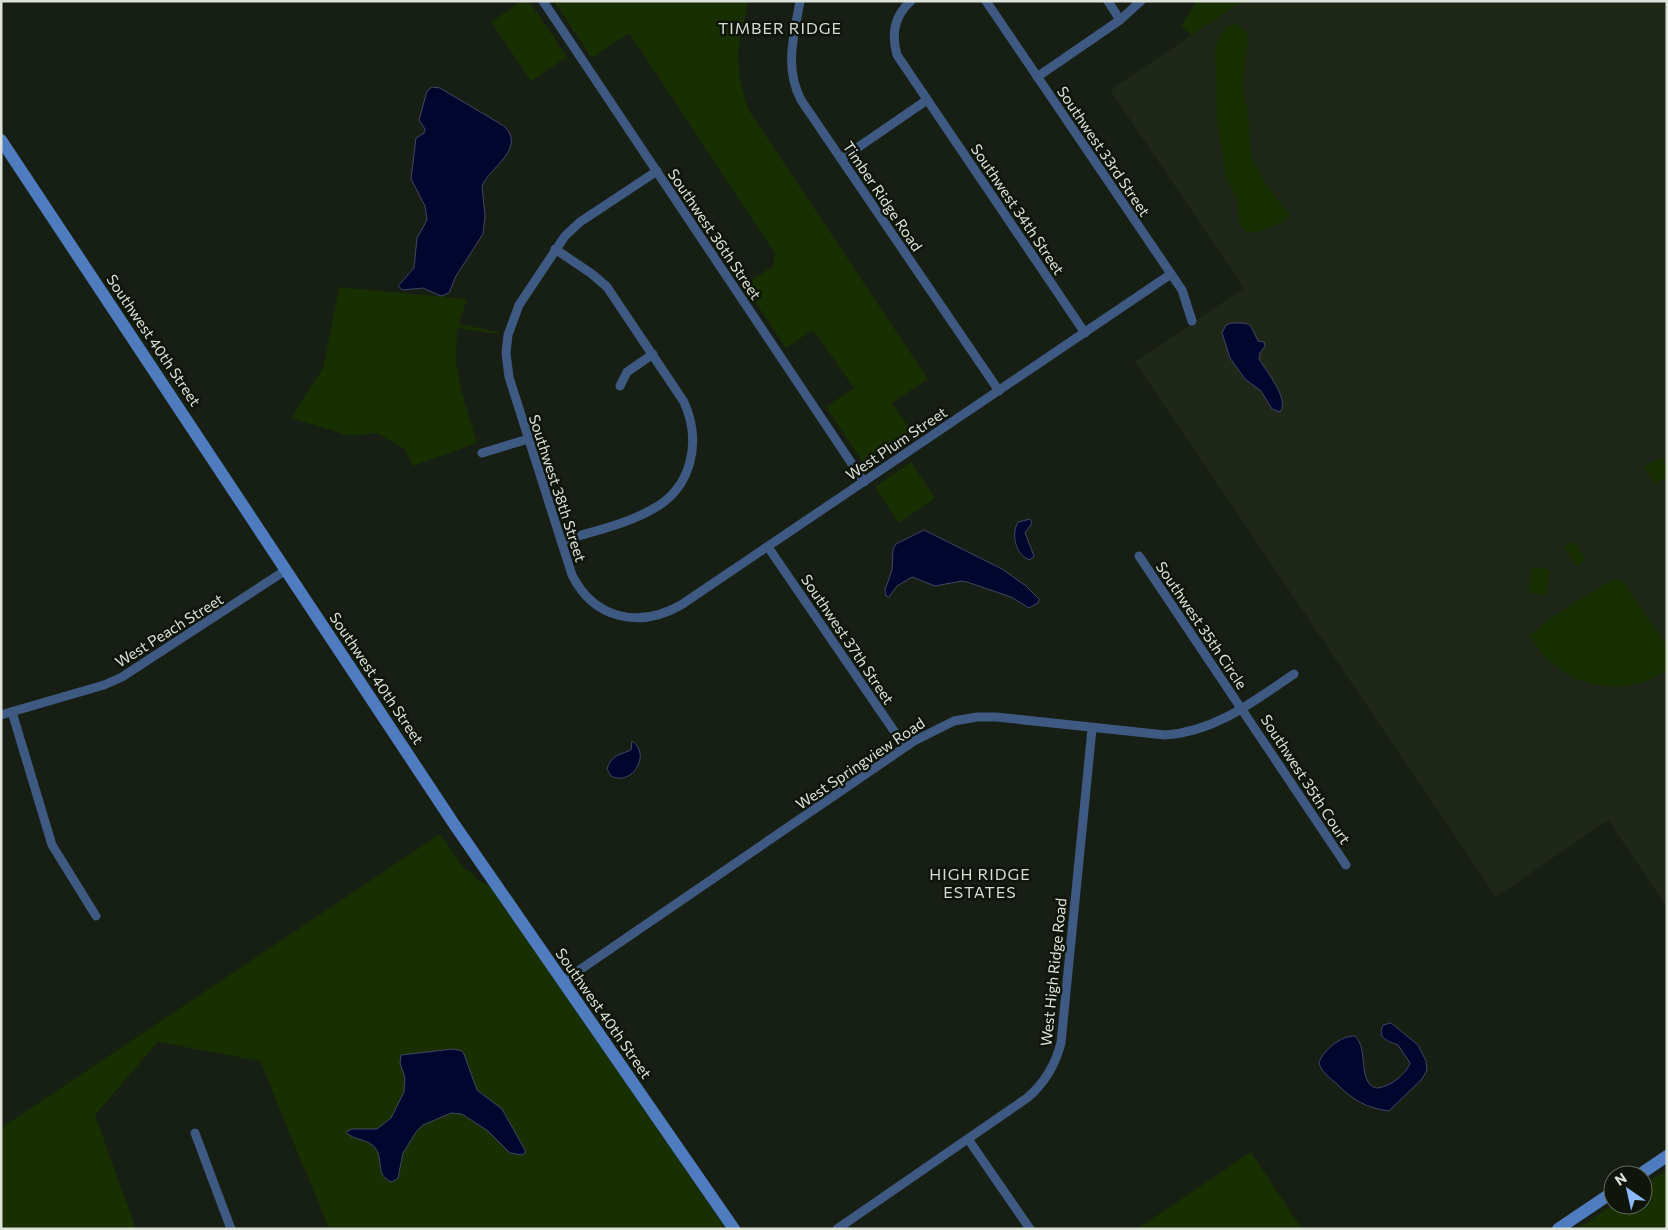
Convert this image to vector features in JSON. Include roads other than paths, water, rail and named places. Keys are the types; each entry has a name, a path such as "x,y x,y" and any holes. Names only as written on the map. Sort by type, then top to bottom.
{"main road":[{"name":"Southwest 40th Street","path":"1,140 562,982 734,1229"},
{"path":"1653,1166 1667,1156"},
{"path":"1558,1229 1603,1199"}],"street":[{"name":"Southwest 36th Street","path":"543,1 864,482"},
{"name":"Timber Ridge Road","path":"800,1 790,53 791,76 801,100 999,391"},
{"name":"Southwest 34th Street","path":"911,1 897,18 894,27 894,46 901,62 1085,332"},
{"name":"Southwest 33rd Street","path":"986,1 1172,274 1188,303 1192,320"},
{"path":"1108,1 1120,20"},
{"path":"1037,77 1120,20 1141,1"},
{"path":"841,159 927,100"},
{"name":"Southwest 38th Street","path":"630,618 604,610 587,596 572,574 506,364 508,335 519,305 564,236 580,222 656,171"},
{"path":"555,249 592,274 607,287 653,354 688,410 694,433 692,456 687,472 678,488 659,506 642,514 561,541"},
{"name":"West Plum Street","path":"630,618 652,618 671,611 1172,274"},
{"path":"620,386 628,372 653,354"},
{"path":"482,453 528,439"},
{"name":"Southwest 37th Street","path":"768,547 905,747"},
{"name":"Southwest 35th Circle","path":"1140,556 1243,709"},
{"name":"West Peach Street","path":"1,715 122,677 286,570"},
{"name":"West Springview Road","path":"562,982 905,747 942,725 964,718 996,717 1165,736 1187,733 1212,724 1243,709 1294,674"},
{"name":"Southwest 35th Court","path":"1243,709 1346,865"},
{"path":"12,712 52,845 96,916"},
{"name":"West High Ridge Road","path":"837,1229 1037,1090 1053,1067 1058,1054 1092,729"},
{"path":"195,1133 230,1229"},
{"path":"968,1139 1030,1229"}],"water":[{"path":"432,87 440,88 504,126 510,134 511,142 505,157 482,186 485,216 483,234 456,276 449,293 441,296 423,288 403,290 398,286 414,268 417,238 427,220 425,206 411,179 416,138 424,133 425,129 419,120 427,91"},
{"path":"1232,323 1250,325 1258,341 1264,342 1265,346 1260,353 1259,359 1280,393 1282,406 1280,412 1272,409 1261,391 1245,379 1230,358 1222,333 1226,325"},
{"path":"1030,519 1032,523 1025,533 1034,556 1030,560 1021,554 1018,549 1015,532 1018,522"},
{"path":"924,530 1002,569 1026,586 1039,599 1038,603 1029,608 1011,597 967,582 962,581 935,586 912,577 897,586 889,597 886,596 885,590 892,570 893,549 896,544"},
{"path":"632,741 638,747 640,754 637,768 626,777 611,776 607,769 609,764 616,756 631,750"},
{"path":"1391,1023 1418,1045 1426,1061 1427,1070 1422,1079 1389,1111 1373,1108 1354,1099 1326,1075 1319,1063 1324,1054 1333,1045 1344,1038 1355,1036 1362,1049 1365,1072 1370,1085 1376,1088 1386,1086 1401,1076 1410,1063 1398,1045 1387,1041 1382,1036 1383,1025"},
{"path":"453,1049 462,1051 477,1090 502,1109 525,1153 522,1155 510,1153 488,1131 462,1114 451,1113 423,1125 416,1132 403,1153 398,1178 392,1182 383,1176 378,1154 373,1145 346,1132 352,1129 377,1129 391,1118 404,1092 405,1078 400,1063 401,1055"}],"district":[{"name":"TIMBER RIDGE","path":"780,27"},
{"name":"HIGH RIDGE ESTATES","path":"980,882"}]}
